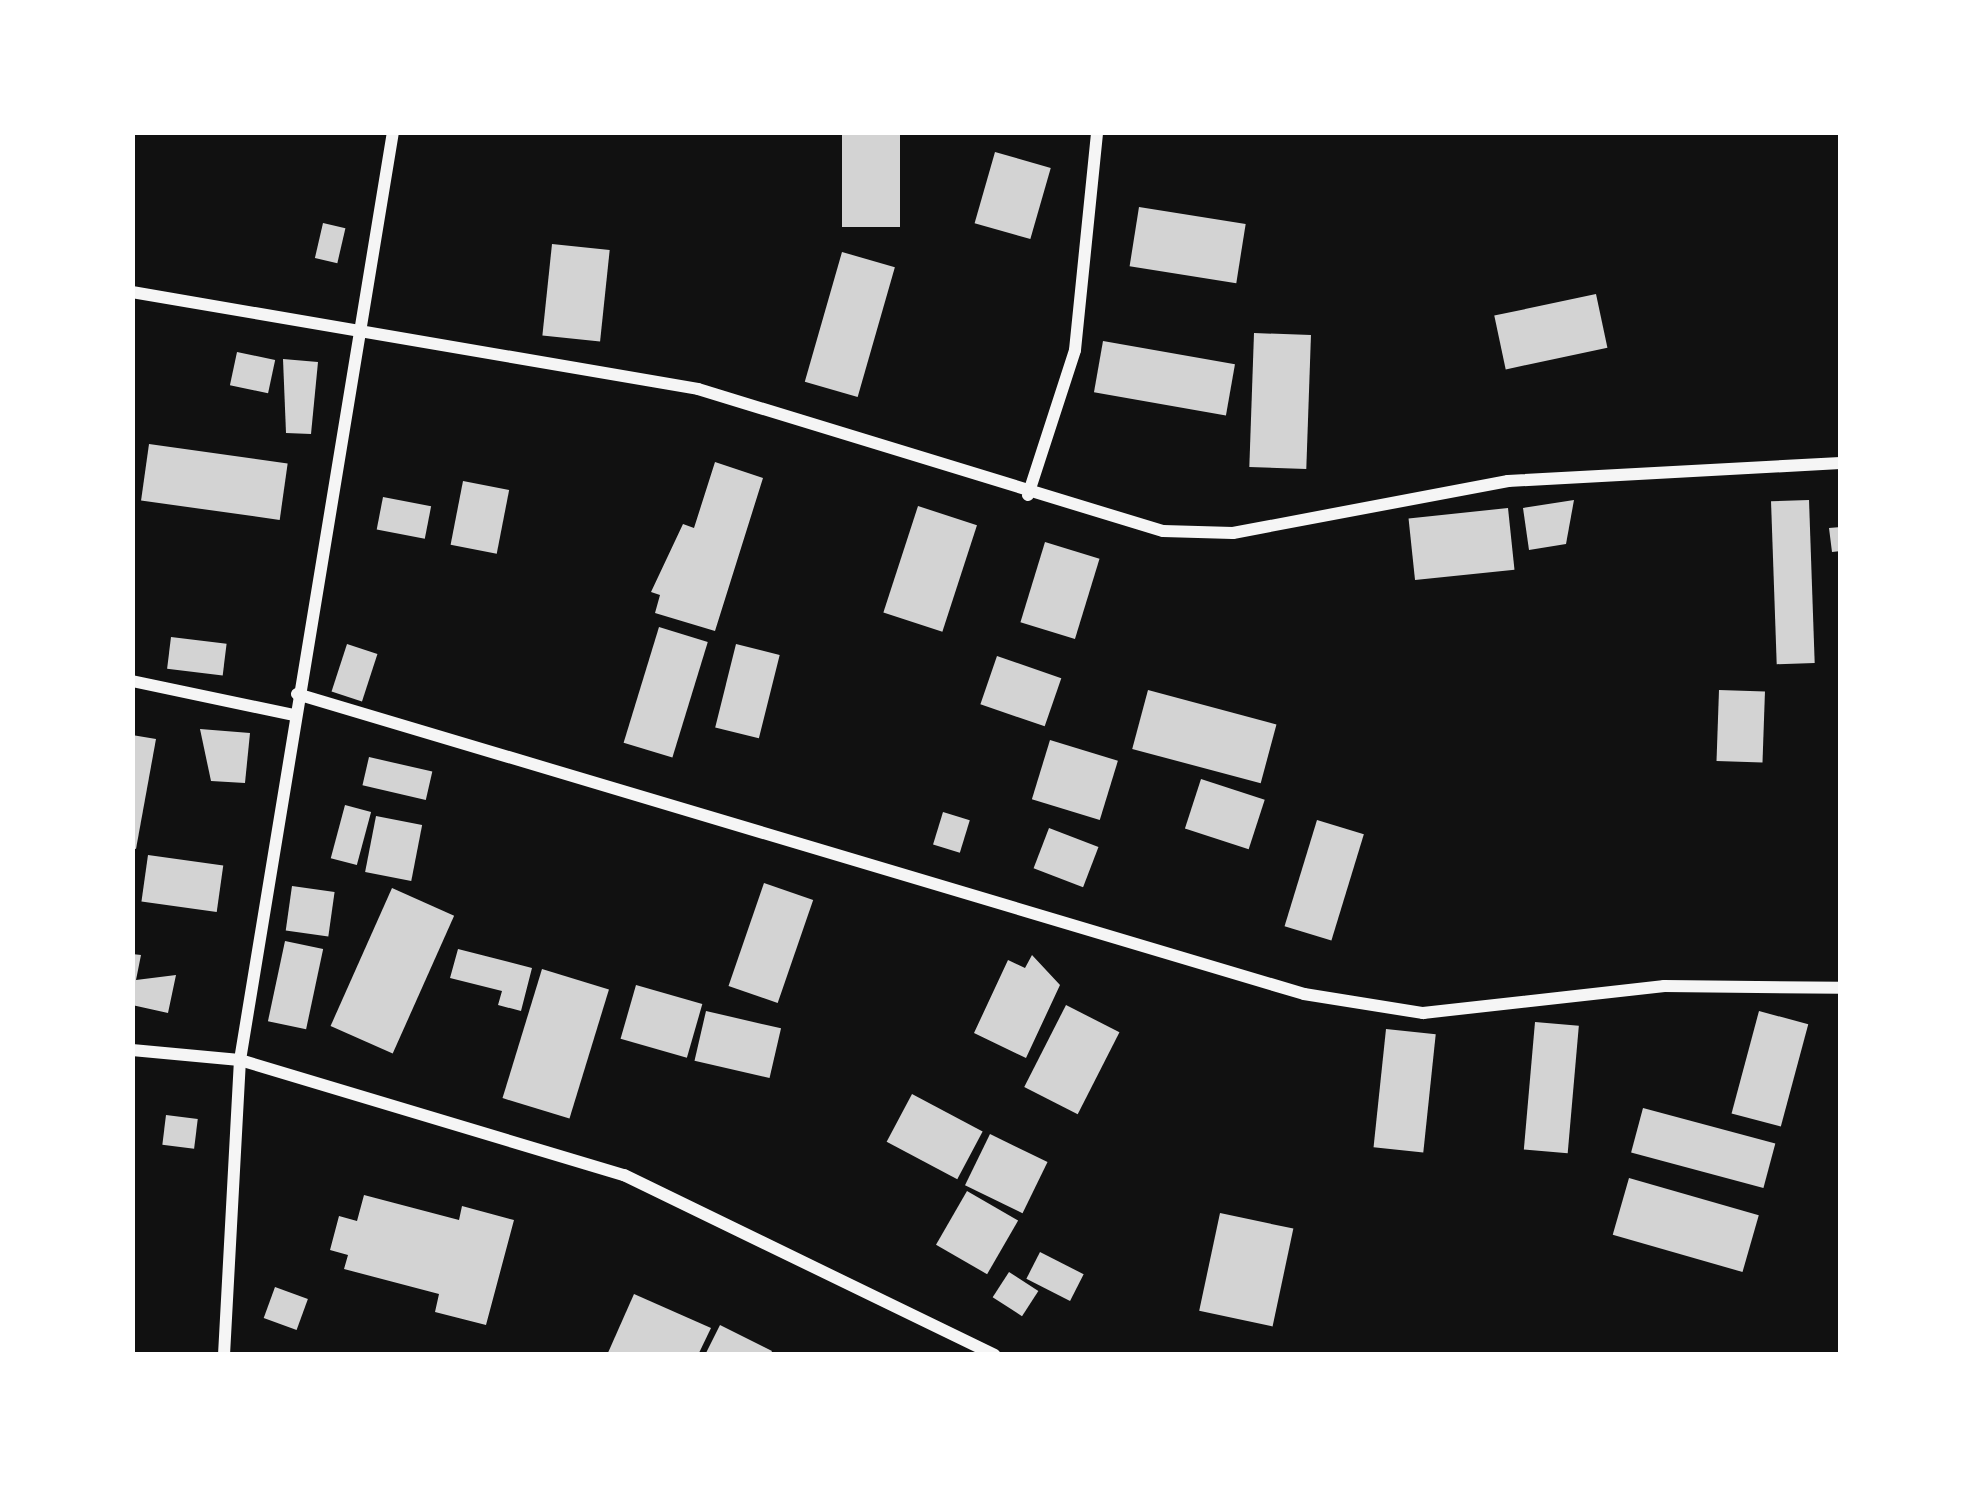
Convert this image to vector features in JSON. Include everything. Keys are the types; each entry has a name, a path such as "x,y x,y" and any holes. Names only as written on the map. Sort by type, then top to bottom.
{"street":[{"path":"224,1355 240,1060 293,716 364,330 393,132"},
{"path":"1028,495 1075,350 1097,132"},
{"path":"132,292 698,388 1028,495 1162,531 1233,533 1508,481 1841,463"},
{"path":"132,681 293,716"},
{"path":"297,694 1304,994 1423,1013 1664,986 1841,988"},
{"path":"132,1049 240,1060 624,1175 995,1355"}],"building":[{"path":"842,132 900,132 900,227 842,227"},
{"path":"995,152 1051,168 1030,239 975,223"},
{"path":"1139,207 1246,224 1236,283 1130,266"},
{"path":"323,223 345,228 337,263 315,258"},
{"path":"552,244 610,250 600,342 542,335"},
{"path":"842,252 895,267 858,397 805,382"},
{"path":"1596,294 1607,348 1506,369 1494,316"},
{"path":"1254,333 1311,335 1306,469 1249,467"},
{"path":"1103,341 1235,364 1226,415 1094,392"},
{"path":"237,352 275,360 268,393 230,385"},
{"path":"283,359 318,362 311,434 286,433"},
{"path":"149,444 288,463 280,520 141,500"},
{"path":"715,462 763,478 715,631 655,613 660,595 651,592 683,524 694,528"},
{"path":"463,481 509,490 497,554 451,545"},
{"path":"383,497 431,506 425,539 377,529"},
{"path":"1574,500 1566,544 1529,550 1523,508"},
{"path":"1809,500 1815,663 1777,664 1771,501"},
{"path":"918,506 977,525 942,632 883,613"},
{"path":"1508,508 1514,570 1415,580 1409,518"},
{"path":"1841,527 1841,551 1832,552 1829,528"},
{"path":"1045,542 1100,559 1075,639 1020,622"},
{"path":"659,627 708,642 672,758 624,743"},
{"path":"171,637 227,644 223,676 167,669"},
{"path":"347,644 377,654 362,701 332,692"},
{"path":"736,644 780,655 759,738 715,727"},
{"path":"997,656 1061,678 1045,726 980,704"},
{"path":"1148,690 1276,724 1261,783 1132,749"},
{"path":"1719,690 1765,692 1762,763 1717,761"},
{"path":"200,729 250,733 245,783 211,781"},
{"path":"132,735 156,739 136,849 132,848"},
{"path":"1050,740 1118,761 1100,820 1032,799"},
{"path":"369,757 432,772 426,800 362,785"},
{"path":"1201,779 1265,800 1249,849 1185,828"},
{"path":"345,805 371,812 357,865 331,858"},
{"path":"943,812 970,820 960,853 933,845"},
{"path":"376,816 422,825 411,881 365,872"},
{"path":"1317,820 1364,834 1331,940 1285,926"},
{"path":"1049,828 1098,847 1083,887 1034,868"},
{"path":"148,855 223,866 217,912 141,902"},
{"path":"764,883 813,900 778,1003 729,986"},
{"path":"292,886 335,892 328,937 286,931"},
{"path":"392,888 454,916 393,1054 331,1026"},
{"path":"285,941 323,949 306,1029 268,1021"},
{"path":"458,949 532,968 521,1011 498,1005 502,991 450,978"},
{"path":"132,954 141,955 136,980 176,975 168,1013 132,1005"},
{"path":"1032,955 1060,985 1026,1058 974,1033 1008,960 1025,968"},
{"path":"542,969 609,989 569,1119 503,1098"},
{"path":"636,985 702,1004 687,1058 621,1039"},
{"path":"1066,1005 1119,1032 1078,1114 1024,1087"},
{"path":"706,1011 781,1028 770,1078 695,1061"},
{"path":"1759,1011 1808,1024 1781,1127 1732,1113"},
{"path":"1535,1022 1579,1026 1568,1153 1524,1150"},
{"path":"1386,1029 1436,1034 1423,1153 1374,1147"},
{"path":"912,1094 983,1132 957,1179 887,1142"},
{"path":"1643,1108 1775,1143 1763,1188 1631,1152"},
{"path":"166,1115 198,1119 194,1149 162,1145"},
{"path":"990,1134 1048,1162 1023,1213 965,1185"},
{"path":"1629,1178 1759,1215 1743,1272 1613,1235"},
{"path":"967,1191 1018,1220 987,1274 936,1245"},
{"path":"364,1195 459,1220 462,1206 514,1220 486,1325 435,1312 439,1294 344,1269 348,1255 330,1250 339,1216 357,1221"},
{"path":"1220,1213 1293,1229 1273,1326 1199,1311"},
{"path":"1040,1252 1084,1274 1070,1301 1026,1279"},
{"path":"1009,1272 1038,1291 1022,1316 993,1297"},
{"path":"275,1287 308,1299 297,1330 264,1318"},
{"path":"634,1294 711,1328 698,1355 607,1355"},
{"path":"720,1325 772,1351 770,1355 705,1355"}]}
